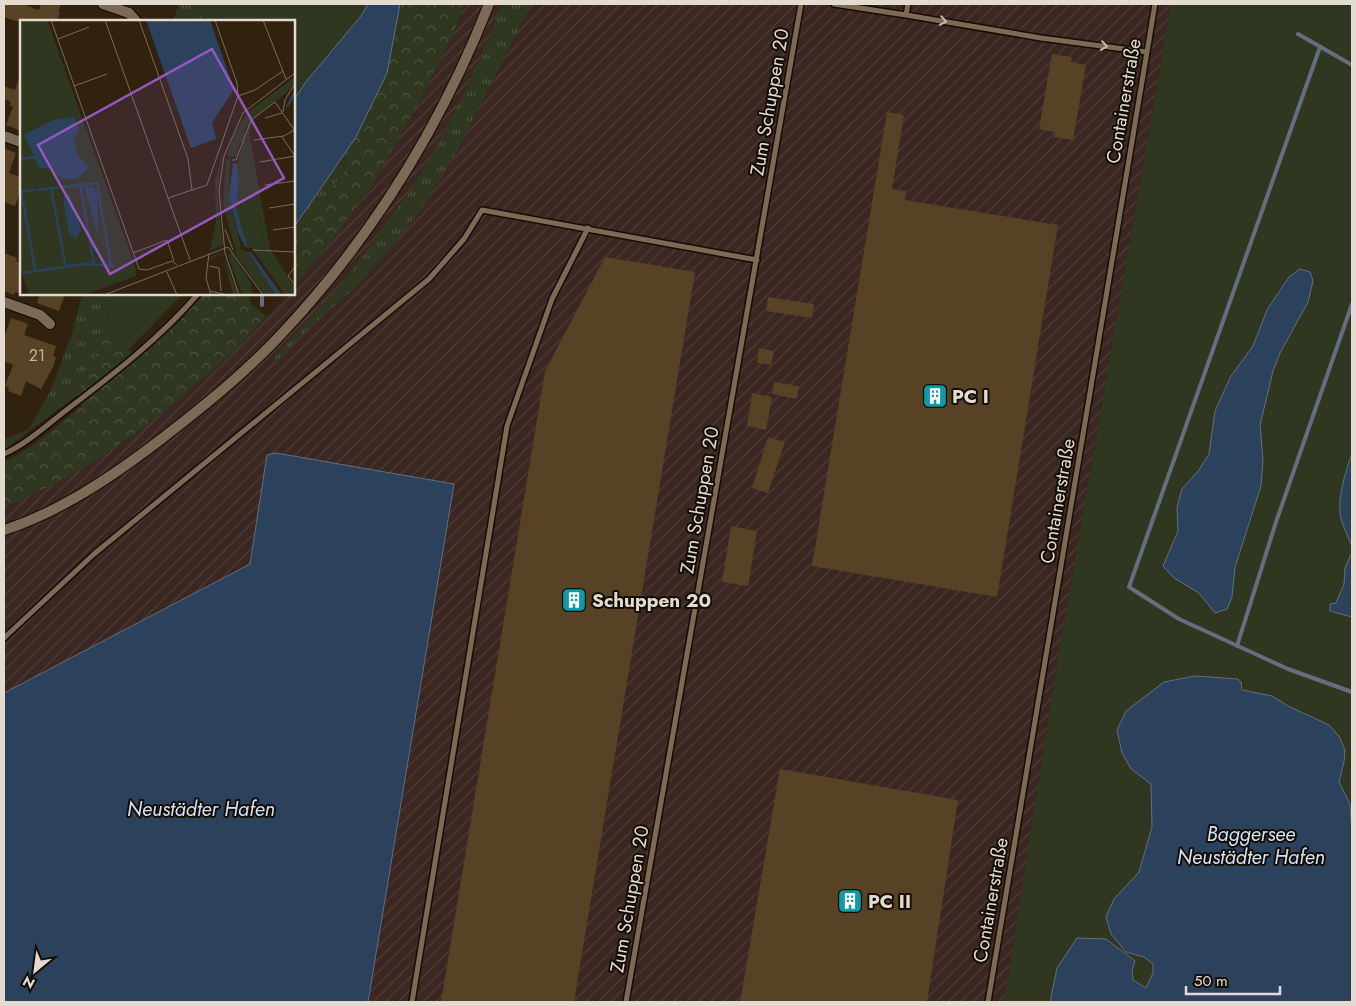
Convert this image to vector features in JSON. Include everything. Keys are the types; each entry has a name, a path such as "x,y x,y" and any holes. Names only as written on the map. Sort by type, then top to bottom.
{"street":[{"path":"103,4 128,13 135,20"},
{"path":"4,530 26,523 88,490 136,458 182,424 235,379 287,329 340,267 388,200 428,136 474,41 489,4"},
{"path":"4,136 20,142"},
{"path":"4,302 40,315 50,324"}],"lane":[{"name":"Zum Schuppen 20","path":"626,1002 801,4"},
{"path":"834,4 1041,38 1147,52"},
{"path":"906,15 908,4"},
{"name":"Containerstraße","path":"988,1002 1155,4"},
{"path":"4,639 94,554 429,279 464,239 482,210 757,260"},
{"path":"412,1002 507,426 552,299 588,228"},
{"path":"4,454 35,434 144,348 197,295"}],"shaded area":[{"path":"464,4 1171,4 1057,664 1004,1002 368,1002 454,484 267,455 250,564 4,693 4,507 57,483 105,454 154,420 238,348 286,295 295,295 295,285 322,253 371,188 425,91 455,30"}],"green space":[{"path":"179,4 209,4 203,20 173,20"},
{"path":"209,4 368,4 361,16 305,83 295,98 295,20 203,20"},
{"path":"400,4 464,4 455,30 425,91 371,188 322,253 295,285 295,239 328,195 346,167 345,152 356,137 387,73"},
{"path":"503,4 531,4 457,151 425,204 394,245 356,287 307,330 276,363 274,358 344,281 413,187 448,126"},
{"path":"1171,4 1352,4 1352,1002 1004,1002 1057,664"},
{"path":"345,152 346,166 328,195 295,239 295,226"},
{"path":"82,295 113,295 102,338 92,365 76,396 4,450 4,440 29,429 52,388 73,330"},
{"path":"113,295 182,295 128,350 102,338"},
{"path":"203,295 248,295 251,304 266,316 238,348 154,420 105,454 57,483 4,507 4,462 34,444 82,406 76,396 92,365 102,338 141,356 178,323"}],"water":[{"path":"368,4 400,4 387,73 356,137 295,226 295,98 305,83 361,16"},
{"path":"1300,269 1310,272 1313,281 1308,302 1280,353 1273,371 1260,425 1263,461 1261,486 1235,567 1232,597 1227,609 1215,613 1199,593 1174,578 1163,566 1178,531 1177,508 1182,489 1199,470 1209,454 1215,411 1231,376 1253,346 1267,310 1289,277"},
{"name":"Neustädter Hafen","path":"276,453 454,484 368,1002 4,1002 4,693 250,564 267,455"},
{"path":"1352,454 1352,546 1342,521 1340,499"},
{"path":"1352,552 1352,617 1330,611 1330,604 1336,603 1344,584 1345,568"},
{"name":"Baggersee Neustädter Hafen","path":"1195,676 1238,679 1241,682 1242,690 1272,696 1288,706 1329,725 1339,736 1345,750 1339,782 1350,804 1352,833 1352,1002 1050,1002 1057,968 1077,938 1106,939 1135,961 1132,970 1133,980 1146,988 1153,973 1153,964 1144,957 1126,952 1111,934 1106,917 1114,899 1139,872 1152,827 1151,784 1131,769 1122,753 1117,730 1126,711 1164,682"}],"building":[{"path":"4,4 22,4 39,10 41,4 61,4 57,20 16,21 4,17"},
{"path":"1052,54 1072,57 1071,62 1086,65 1073,140 1054,137 1055,132 1039,129"},
{"path":"20,76 20,131 6,125 13,107 9,105 11,102 4,99 4,86 15,90"},
{"name":"PC I","path":"887,112 904,115 892,189 906,191 905,200 1058,225 997,597 812,566"},
{"path":"4,148 16,153 9,173 20,177 20,192 15,206 4,202"},
{"path":"4,253 17,258 16,261 20,263 20,290 19,293 15,292 14,295 4,291"},
{"name":"Schuppen 20","path":"605,257 695,272 574,1002 441,1002 545,371"},
{"path":"40,295 65,295 59,311 37,303"},
{"path":"768,297 814,304 812,318 766,311"},
{"path":"11,318 28,324 24,335 56,346 53,356 56,357 53,367 41,389 26,381 21,396 8,391 9,387 5,386 13,365 4,361 4,338"},
{"path":"759,348 774,351 771,365 757,363"},
{"path":"774,382 799,386 797,399 772,394"},
{"path":"752,393 772,397 766,430 747,426"},
{"path":"768,437 785,442 768,493 752,488"},
{"path":"731,526 757,531 748,586 722,582"},
{"name":"PC II","path":"780,769 958,800 927,1002 740,1002"}],"waterway":[{"path":"1298,34 1352,65"},
{"path":"1320,47 1129,587 1179,619 1288,669 1352,692"},
{"path":"262,295 262,305"},
{"path":"1237,646 1276,522 1352,304"}],"place":[{"name":"PC I","path":"935,396"},
{"name":"Schuppen 20","path":"574,600"},
{"name":"PC II","path":"850,901"}]}
